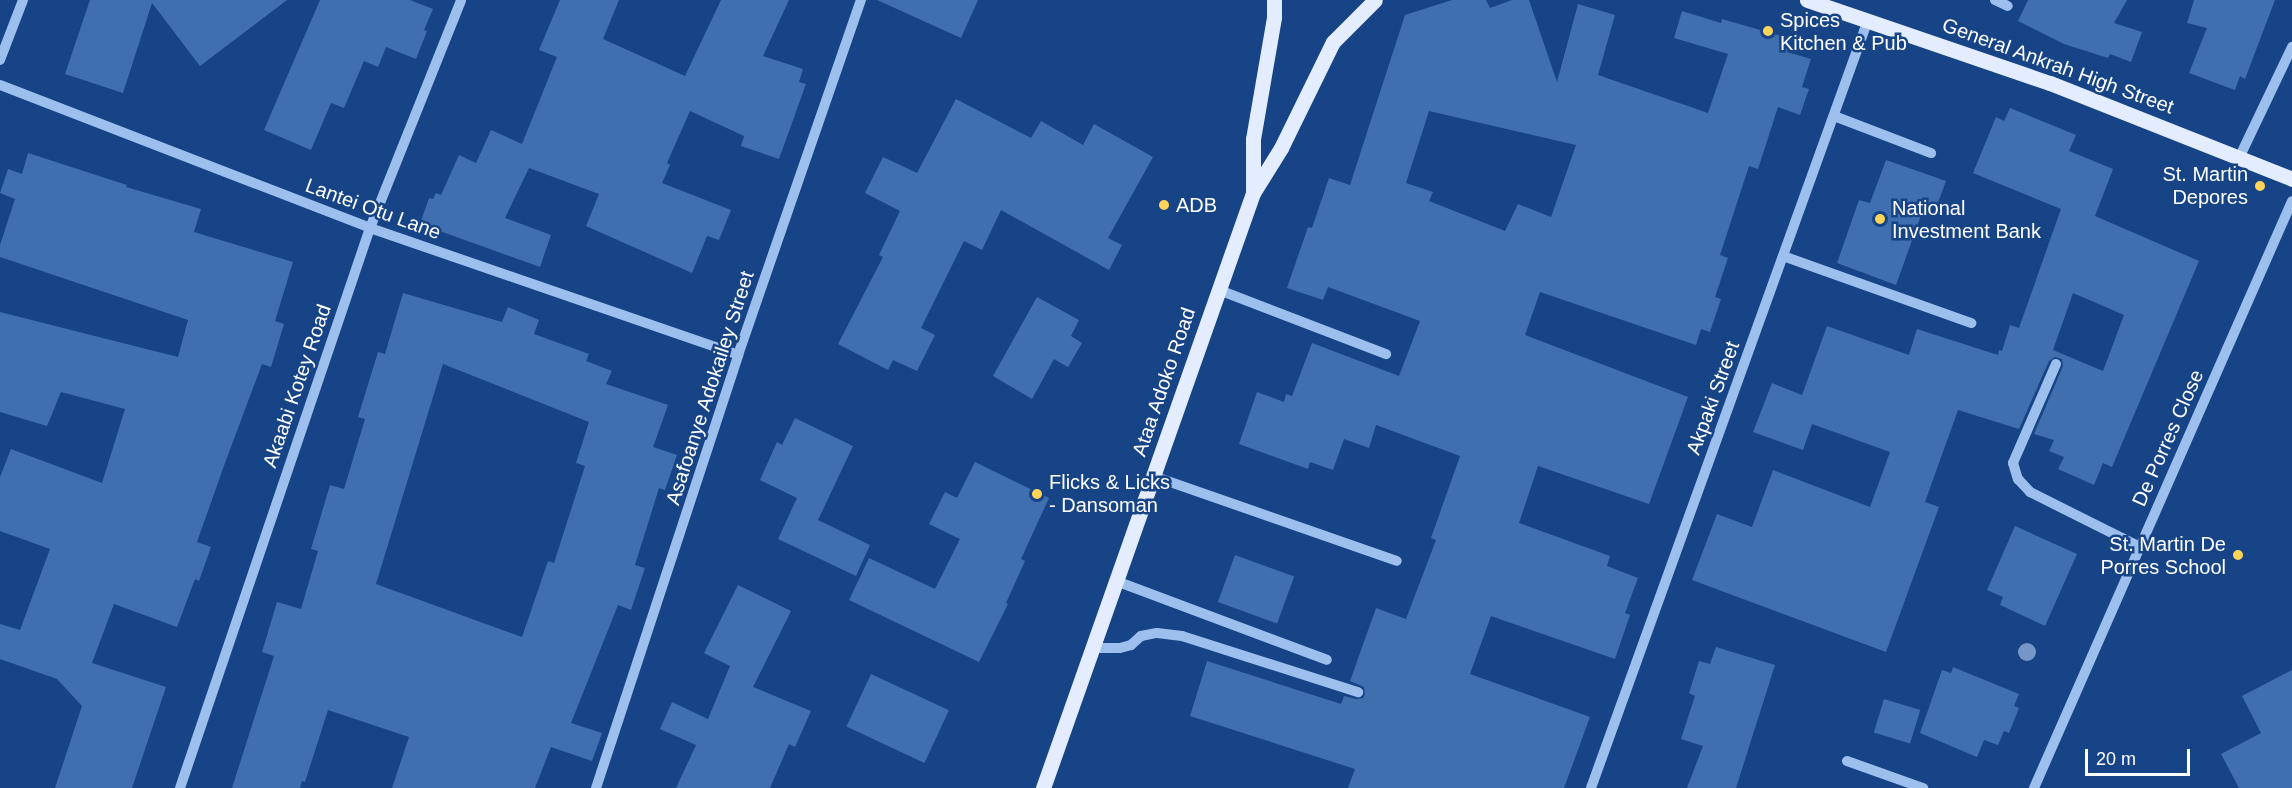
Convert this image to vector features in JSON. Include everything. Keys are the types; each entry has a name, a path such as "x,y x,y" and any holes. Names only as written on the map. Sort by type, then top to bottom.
{"main road":[{"name":"Ataa Adoko Road","path":"1253,193 1253,139 1274,17 1274,0"},
{"name":"Ataa Adoko Road","path":"1043,788 1253,193 1281,148 1334,42 1375,0"},
{"name":"General Ankrah High Street","path":"1807,0 2050,83 2240,156 2292,179"}],"street":[{"path":"0,60 23,0"},
{"name":"Akaabi Kotey Road","path":"180,788 370,228 461,0"},
{"name":"Asafoanye Adokailey Street","path":"596,788 738,355 861,0"},
{"path":"1995,0 2008,6"},
{"name":"Akpaki Street","path":"1591,788 1868,20"},
{"path":"2240,156 2292,47"},
{"name":"Lantei Otu Lane","path":"0,85 370,228 738,355"},
{"path":"1834,116 1931,153"},
{"name":"De Porres Close","path":"2034,788 2292,201"},
{"path":"1783,256 1971,323"},
{"path":"1219,290 1386,354"},
{"path":"2056,364 2013,462 2018,479 2030,492 2140,547"},
{"path":"1153,476 1397,561"},
{"path":"1116,581 1327,660"},
{"path":"1093,648 1120,648 1131,645 1141,636 1157,633 1182,636 1358,692"},
{"path":"1847,761 1923,788"}],"building":[{"path":"90,0 287,0 200,66 152,3 123,93 65,74"},
{"path":"320,0 410,0 433,9 416,59 386,47 378,67 364,61 344,108 331,103 311,150 264,130"},
{"path":"560,0 619,0 603,39 685,76 721,0 789,0 763,56 803,69 799,82 806,84 779,159 741,146 744,136 690,111 667,163 670,165 662,183 731,210 719,240 707,236 692,273 586,226 599,194 529,168 505,218 551,235 540,267 420,224 429,198 433,199 436,193 441,195 459,155 476,163 491,130 522,144 557,57 539,50"},
{"path":"877,0 978,0 961,38"},
{"path":"1452,0 1486,0 1490,8 1512,0 1529,0 1557,82 1578,4 1615,15 1598,75 1708,113 1728,54 1674,38 1682,11 1721,23 1722,19 1791,39 1787,52 1811,59 1802,87 1809,89 1800,115 1778,107 1758,169 1749,166 1720,255 1728,258 1715,297 1721,299 1710,332 1701,329 1696,345 1540,292 1525,335 1688,397 1649,504 1538,466 1519,523 1610,556 1607,566 1638,578 1625,613 1630,615 1615,659 1491,616 1470,674 1590,717 1564,788 1348,788 1355,769 1190,716 1207,661 1341,704 1344,696 1363,698 1364,687 1350,681 1376,608 1406,619 1436,540 1431,538 1460,456 1376,425 1369,448 1344,439 1333,470 1310,462 1308,469 1239,444 1257,392 1284,402 1286,394 1292,396 1312,343 1399,376 1420,321 1328,287 1323,300 1287,288 1308,227 1312,228 1329,178 1350,185 1405,15","holes":["1429,111 1576,145 1551,217 1518,204 1505,231 1429,201 1433,192 1406,183"]},
{"path":"2028,0 2127,0 2114,23 2142,32 2131,62 2110,54 2108,58 2064,44 2018,21"},
{"path":"2194,0 2275,0 2245,79 2240,76 2235,90 2189,73 2207,28 2187,23"},
{"path":"956,99 1031,138 1041,121 1083,145 1094,124 1153,157 1108,238 1122,245 1109,270 1001,210 982,250 964,241 921,328 935,335 917,371 893,360 888,370 838,344 883,257 879,255 900,211 865,193 883,157 917,173"},
{"path":"2010,108 2076,135 2069,151 2113,169 2095,216 2199,261 2112,467 2103,463 2094,485 2058,469 2064,457 2049,451 2054,440 2034,434 2063,366 2062,359 2055,357 2049,361 2019,429 1958,410 1925,502 1939,507 1886,652 1692,580 1717,514 1752,527 1773,470 1870,507 1890,452 1812,424 1803,450 1753,432 1772,383 1802,395 1827,326 1909,355 1917,329 1998,355 1999,350 2002,351 2010,325 2019,328 2061,209 1973,173 1996,117 2004,121","holes":["2073,293 2124,315 2103,371 2053,350"]},
{"path":"28,153 127,185 126,187 201,209 194,232 293,262 275,321 284,324 271,367 262,364 225,463 197,542 211,547 199,581 195,579 177,627 114,604 92,663 166,687 132,788 55,788 82,706 57,679 0,659 0,624 20,630 50,549 0,531 0,477 11,449 102,483 125,409 61,392 47,426 0,412 0,312 178,357 188,320 0,257 0,245 15,199 0,193 8,169 22,174"},
{"path":"1886,160 1946,181 1936,208 1925,204 1896,285 1837,263 1859,200 1870,203"},
{"path":"403,293 502,322 508,307 539,320 534,334 589,354 586,361 612,371 606,384 668,405 653,447 677,455 665,490 659,488 635,565 645,568 631,610 618,605 571,723 602,733 592,761 551,747 535,788 392,788 409,737 328,710 305,782 302,781 300,788 232,788 274,656 262,652 277,602 301,609 318,551 311,549 330,485 344,489 365,419 358,417 378,352 385,354","holes":["443,364 589,422 576,463 585,466 554,563 548,561 522,637 376,584"]},
{"path":"1037,297 1079,320 1071,336 1082,343 1068,367 1054,359 1032,399 993,376"},
{"path":"795,418 853,446 818,520 870,545 856,576 778,539 797,498 760,480 777,442 782,445"},
{"path":"975,462 1049,498 1021,559 1025,561 1006,603 1008,604 979,662 849,600 869,558 935,589 960,539 929,524 945,492 957,498"},
{"path":"2015,526 2077,554 2045,626 2000,605 2003,597 1987,590"},
{"path":"1235,555 1294,577 1277,624 1218,602"},
{"path":"738,585 791,611 753,687 811,711 795,747 789,744 770,788 676,788 696,745 660,729 672,702 708,719 730,666 704,653"},
{"path":"1716,647 1775,665 1736,788 1687,788 1703,746 1681,739 1695,696 1689,693 1699,661 1710,664"},
{"path":"1953,667 2019,694 2014,706 2019,708 2009,733 2004,731 1998,745 1984,740 1977,757 1920,733 1942,670 1951,673"},
{"path":"2292,670 2292,788 2239,788 2221,754 2261,733 2242,696"},
{"path":"871,674 949,710 924,763 846,727"},
{"path":"1884,699 1920,710 1910,744 1874,732"}],"place":[{"name":"Spices Kitchen & Pub","path":"1768,31"},
{"name":"St. Martin Depores","path":"2260,186"},
{"name":"ADB","path":"1164,205"},
{"name":"National Investment Bank","path":"1880,219"},
{"name":"Flicks & Licks - Dansoman","path":"1037,494"},
{"name":"St. Martin De Porres School","path":"2238,555"}]}
